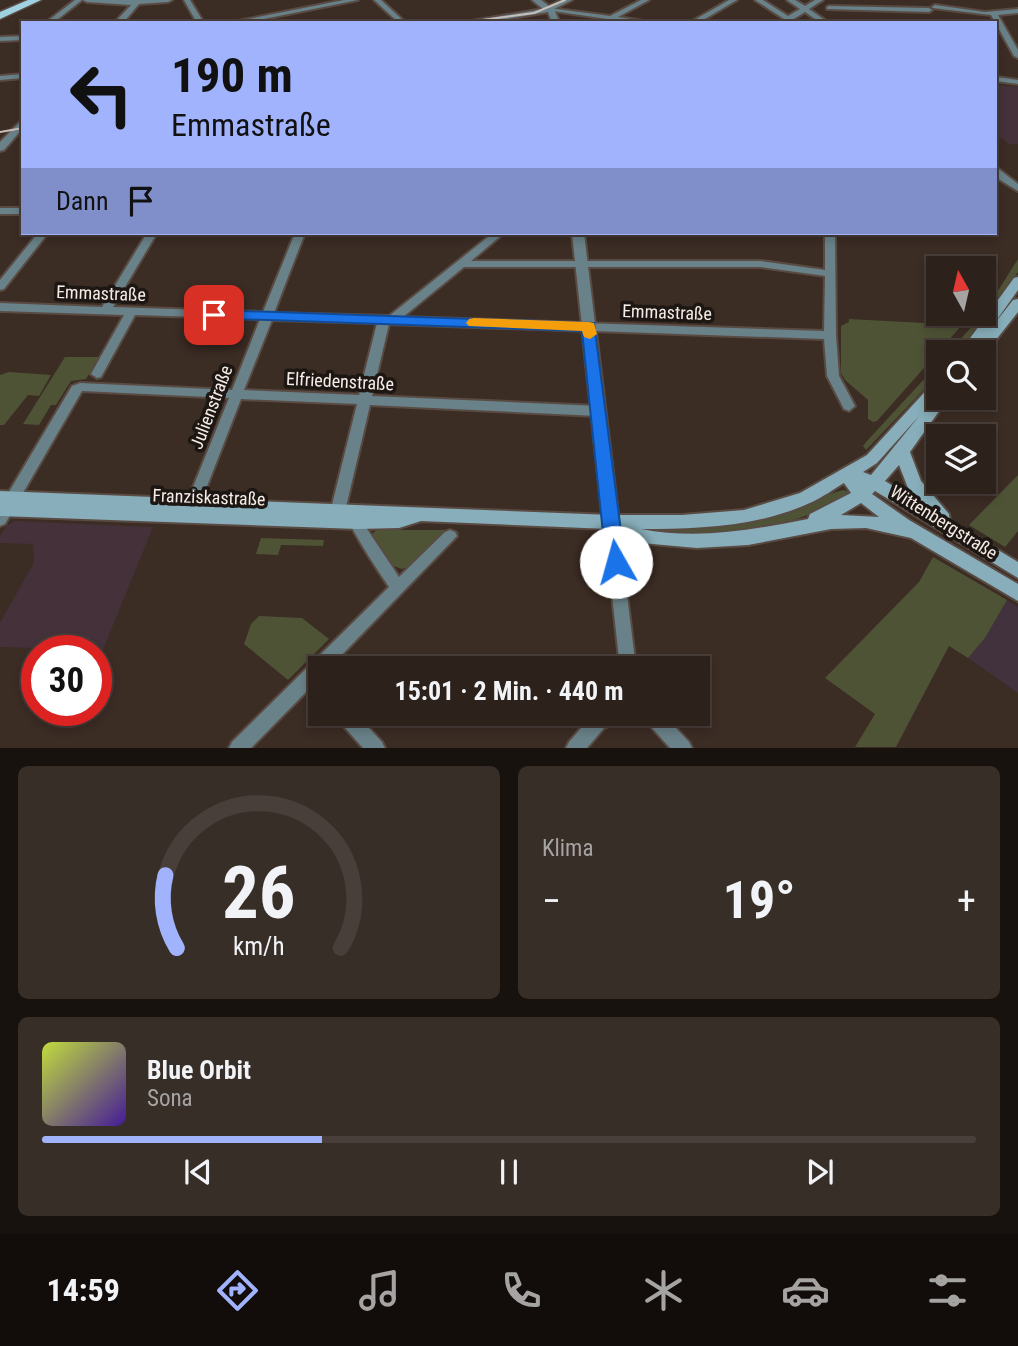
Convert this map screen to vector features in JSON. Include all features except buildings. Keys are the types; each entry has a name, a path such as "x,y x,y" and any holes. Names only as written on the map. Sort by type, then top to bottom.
{"main road":[{"path":"0,15 28,0"},
{"path":"0,15 36,0"},
{"path":"976,340 1018,282"},
{"path":"989,340 1018,303"},
{"name":"Franziskastraße","path":"4,506 191,510 338,509 400,511 416,516 611,522 682,522 744,517 805,498 851,473 872,459 926,399"},
{"path":"792,528 825,516 869,488 902,452 933,410"},
{"name":"Wittenbergstraße","path":"902,452 914,484 953,531"},
{"name":"Wittenbergstraße","path":"851,473 853,484 869,488 953,531 1018,571"},
{"name":"Wittenbergstraße","path":"869,488 916,533 1018,593"},
{"name":"Franziskastraße","path":"191,510 358,522 399,521 416,516"},
{"path":"611,522 633,534 693,541 743,538 792,528 860,521 916,533"}],"street":[{"path":"51,21 79,0"},
{"path":"87,0 168,0"},
{"path":"187,0 200,21"},
{"path":"242,21 355,0"},
{"path":"377,0 401,21"},
{"path":"536,0 549,10 555,21"},
{"path":"549,10 568,0"},
{"path":"611,17 646,0"},
{"path":"696,21 734,0"},
{"path":"758,0 785,21 820,0"},
{"path":"790,0 823,21"},
{"path":"120,21 138,1"},
{"path":"829,9 933,6 994,14 1018,11"},
{"path":"477,21 549,10 639,21"},
{"path":"994,14 1018,56"},
{"path":"0,39 21,38"},
{"path":"0,78 21,76"},
{"path":"997,79 1018,82"},
{"path":"0,131 20,128"},
{"path":"0,136 20,128"},
{"path":"0,148 20,128"},
{"path":"997,169 1018,178"},
{"path":"997,171 1000,176 1018,188"},
{"path":"0,211 21,211"},
{"path":"0,287 41,235"},
{"path":"105,311 151,235"},
{"name":"Julienstraße","path":"191,510 299,235"},
{"path":"397,587 360,531 358,522 338,509 365,400 388,320 497,235"},
{"path":"578,235 627,656"},
{"path":"830,235 830,335 833,376 849,406"},
{"path":"463,264 761,264 831,274"},
{"name":"Emmastraße","path":"0,307 830,335"},
{"path":"97,374 132,312"},
{"name":"Elfriedenstraße","path":"4,506 76,389 80,387 598,411"},
{"path":"338,656 397,587 450,536"},
{"path":"238,747 308,689"},
{"path":"356,726 376,747"},
{"path":"575,747 595,726"},
{"path":"663,726 683,747"}],"shaded area":[{"path":"997,85 1018,87 1018,144 1008,144 1004,139 997,138"},
{"path":"15,521 153,527 109,635 21,635 21,648 0,647 0,623 34,562 33,544 0,543 0,536 7,525"},
{"path":"1007,600 1018,607 1018,693 968,658 985,638"}],"green space":[{"path":"1018,259 1018,272 996,301 996,294"},
{"path":"849,319 926,323 926,326 961,326 949,340 926,340 926,366 877,421 873,422 868,419 868,400 845,380 841,373 841,326 849,322"},
{"path":"972,326 978,326 967,340 960,340"},
{"path":"65,357 99,357 86,379 71,381 39,425 23,424"},
{"path":"9,372 51,375 39,396 28,395 4,425 0,425 0,375"},
{"path":"926,377 926,388 866,450 863,446"},
{"path":"1018,475 1018,531 1005,547 969,525"},
{"path":"843,490 849,492 803,517 753,530 675,533 649,531 648,527 713,525 761,519"},
{"path":"377,530 456,530 459,533 456,536 447,531 414,565 402,569 388,564 372,538"},
{"path":"261,538 324,540 323,546 281,545 278,555 256,554"},
{"path":"933,557 1007,600 985,638 968,658 949,646 896,747 855,747 875,714 825,678 919,582"},
{"path":"259,616 302,618 329,639 312,656 308,656 308,660 288,680 244,644 251,624"}],"tram line":[{"path":"475,21 534,13 565,0"},
{"path":"0,132 21,128"}],"slow traffic":[{"path":"474,323 589,326 590,334"}],"route":[{"path":"214,315 589,326 616,562"}]}
